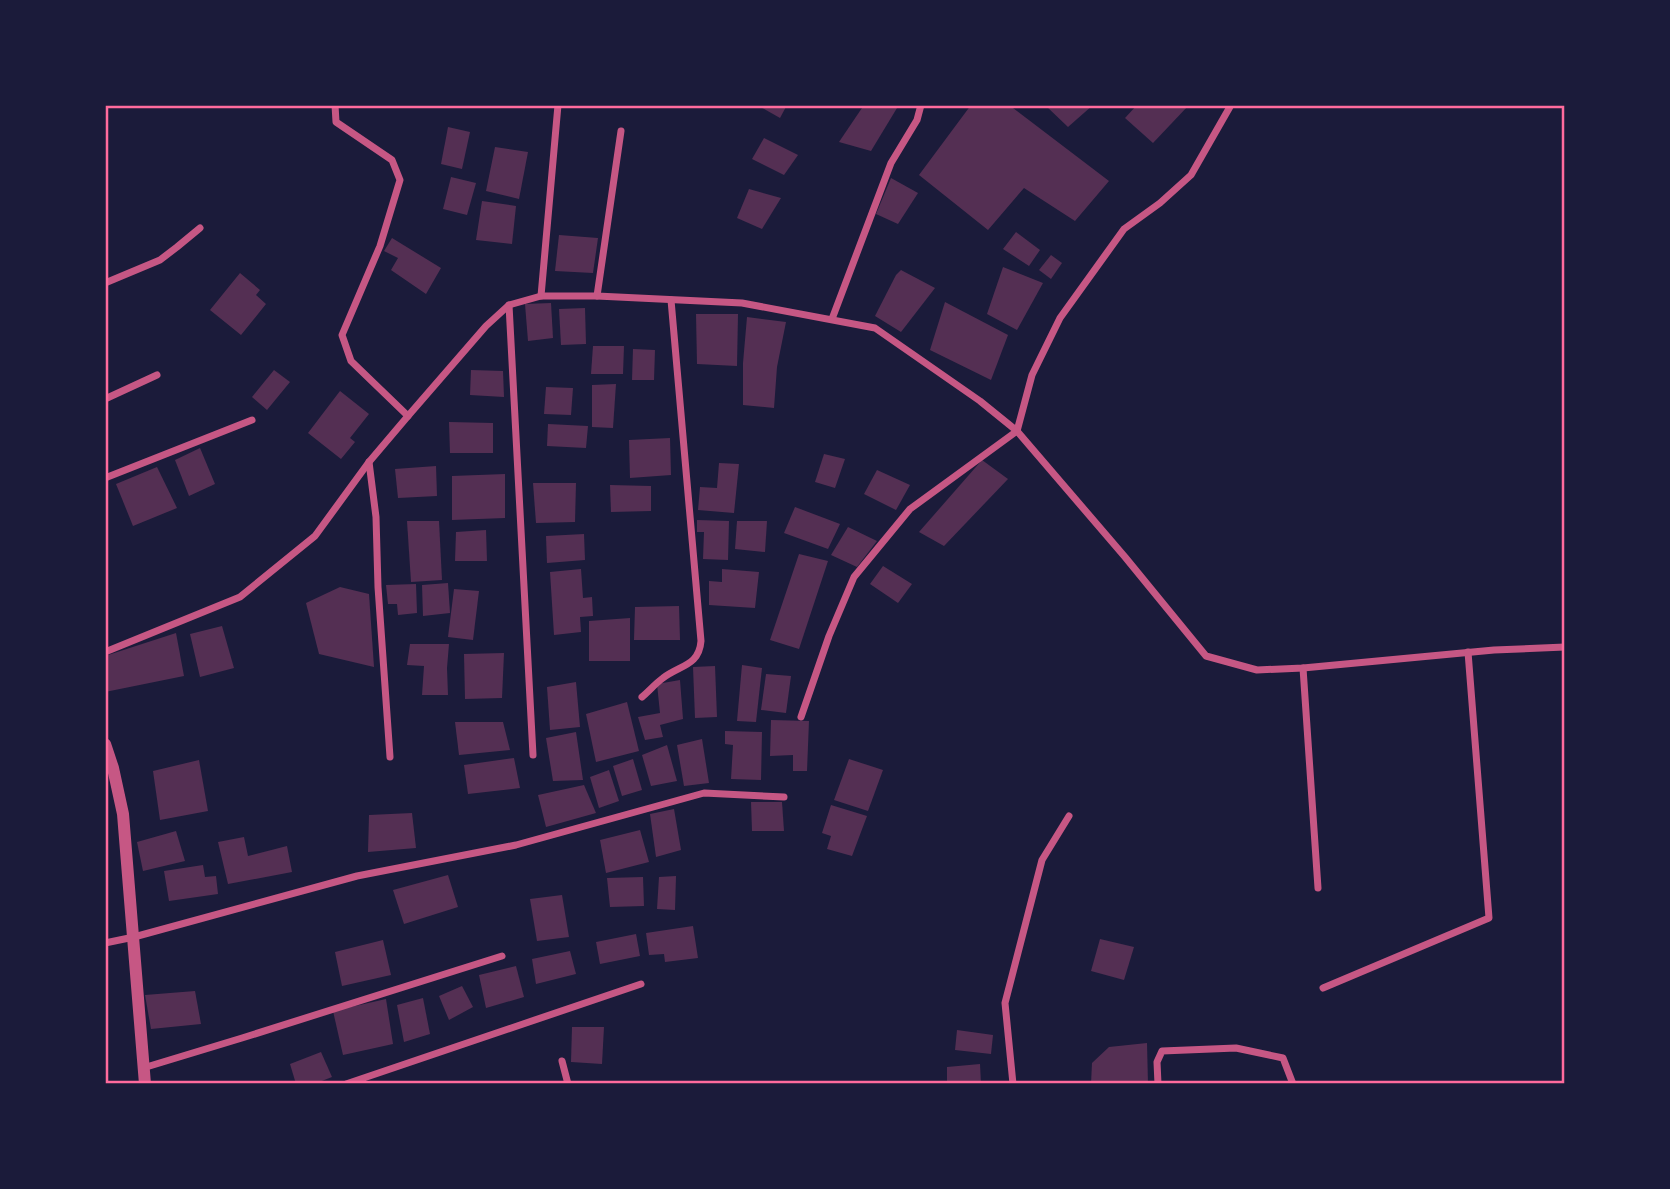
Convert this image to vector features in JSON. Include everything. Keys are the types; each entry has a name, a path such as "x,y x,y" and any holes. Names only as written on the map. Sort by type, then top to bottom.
{"street":[{"path":"335,105 336,122 392,160 400,180 380,246 342,335 351,361 408,415"},
{"path":"541,296 558,105"},
{"path":"832,319 891,163 917,120 921,105"},
{"path":"801,717 829,636 854,577 910,509 1017,431 1032,375 1060,318 1124,229 1160,203 1191,175 1231,105"},
{"path":"597,296 621,131"},
{"path":"105,283 160,260 200,228"},
{"path":"105,652 240,597 315,536 369,462 486,326 509,305 541,296 742,303 875,328 980,401 1017,431 1206,656 1257,670 1468,652 1565,647"},
{"path":"642,697 663,678 693,662 700,650 701,640 671,300"},
{"path":"509,305 533,755"},
{"path":"105,399 157,375"},
{"path":"105,478 252,420"},
{"path":"369,462 376,517 390,757"},
{"path":"1323,988 1489,918 1468,652"},
{"path":"1303,668 1318,888"},
{"path":"105,744 123,814 145,1084"},
{"path":"105,943 357,876 516,845 704,793 784,797"},
{"path":"1013,1084 1005,1003 1042,860 1069,817"},
{"path":"143,1068 502,956"},
{"path":"346,1084 641,984"},
{"path":"1158,1084 1157,1062 1162,1052 1236,1048 1283,1058 1293,1084"},
{"path":"562,1061 568,1084"}],"building":[{"path":"757,105 787,105 780,118"},
{"path":"864,105 893,105 897,108 871,151 839,142"},
{"path":"971,105 1009,105 1109,181 1075,221 1024,188 988,230 919,175"},
{"path":"1045,105 1093,105 1068,127"},
{"path":"1137,105 1188,106 1153,143 1125,118"},
{"path":"448,127 470,132 462,169 441,164"},
{"path":"764,138 798,155 784,175 752,159"},
{"path":"495,147 528,152 519,199 486,191"},
{"path":"451,177 476,183 467,215 443,209"},
{"path":"891,178 918,193 898,224 876,214"},
{"path":"749,189 781,198 762,229 737,218"},
{"path":"482,201 516,206 512,244 476,240"},
{"path":"1016,232 1040,250 1029,266 1003,249"},
{"path":"559,235 598,238 593,273 555,271"},
{"path":"392,238 441,268 426,294 391,270 398,258 384,251"},
{"path":"1051,255 1062,263 1051,279 1039,270"},
{"path":"1003,267 1043,283 1017,330 987,314"},
{"path":"901,270 935,288 901,332 875,316"},
{"path":"240,273 260,290 256,295 266,304 241,335 210,310"},
{"path":"945,302 1008,335 991,380 930,350"},
{"path":"551,303 553,338 528,341 525,304"},
{"path":"585,308 586,344 561,345 559,309"},
{"path":"696,314 738,314 737,366 697,364"},
{"path":"747,317 786,322 777,367 774,408 743,405"},
{"path":"593,346 624,346 623,374 591,374"},
{"path":"633,349 655,350 654,380 632,380"},
{"path":"274,370 290,382 267,410 252,397"},
{"path":"471,370 503,371 504,397 470,395"},
{"path":"616,384 613,428 592,427 592,385"},
{"path":"546,387 573,388 571,415 544,414"},
{"path":"340,391 369,414 350,438 355,442 341,459 308,433"},
{"path":"449,422 493,423 493,453 450,453"},
{"path":"548,424 588,426 586,448 547,446"},
{"path":"670,438 671,475 630,478 629,440"},
{"path":"200,448 215,484 189,496 175,460"},
{"path":"824,454 845,459 835,488 815,482"},
{"path":"982,460 1008,479 944,546 919,532"},
{"path":"719,463 739,464 734,513 698,510 700,487 717,488"},
{"path":"436,466 437,496 398,498 395,469"},
{"path":"157,467 177,508 133,526 116,484"},
{"path":"877,470 910,485 896,510 864,494"},
{"path":"505,474 505,518 452,520 452,476"},
{"path":"533,483 576,483 575,522 536,523"},
{"path":"610,485 651,486 651,511 611,512"},
{"path":"795,507 840,524 828,549 784,533"},
{"path":"697,520 729,521 728,560 703,559 704,532 697,532"},
{"path":"407,521 439,521 442,580 411,582"},
{"path":"737,521 767,521 765,552 735,549"},
{"path":"848,527 877,541 857,567 831,555"},
{"path":"486,530 487,561 455,561 456,532"},
{"path":"584,534 585,560 547,563 546,536"},
{"path":"799,554 828,561 799,649 770,640"},
{"path":"883,566 912,584 898,603 870,584"},
{"path":"581,569 583,598 592,597 593,616 580,617 581,632 554,635 550,572"},
{"path":"722,569 759,572 755,608 709,605 709,581 722,582"},
{"path":"448,583 450,613 423,616 422,585"},
{"path":"416,584 417,613 398,615 397,604 388,604 386,585"},
{"path":"340,587 369,594 374,667 319,654 306,603"},
{"path":"454,589 479,591 473,640 448,637"},
{"path":"679,606 680,640 634,640 635,607"},
{"path":"630,618 630,661 589,661 589,621"},
{"path":"222,626 234,668 200,677 190,634"},
{"path":"176,633 184,676 105,692 105,656"},
{"path":"410,644 449,644 448,695 422,695 424,666 407,665"},
{"path":"504,653 502,698 465,699 464,654"},
{"path":"742,665 762,668 756,722 737,721"},
{"path":"715,666 717,717 695,718 693,667"},
{"path":"766,674 791,676 786,713 761,710"},
{"path":"680,680 683,719 660,725 663,737 645,740 638,717 660,713 657,684"},
{"path":"576,682 580,727 550,730 547,687"},
{"path":"627,702 639,751 596,762 586,714"},
{"path":"771,720 809,721 807,771 793,771 793,755 770,756"},
{"path":"455,722 503,722 510,750 459,755"},
{"path":"725,731 762,732 761,780 731,779 733,745 725,744"},
{"path":"576,732 583,780 553,781 546,738"},
{"path":"702,739 709,783 684,786 677,745"},
{"path":"667,745 677,781 651,786 642,755"},
{"path":"514,758 520,788 468,794 464,765"},
{"path":"633,759 642,790 622,796 613,766"},
{"path":"849,759 883,770 868,811 834,800"},
{"path":"199,760 208,811 160,820 153,771"},
{"path":"609,770 619,801 599,808 590,777"},
{"path":"584,785 596,813 546,827 538,795"},
{"path":"751,802 782,802 784,831 752,831"},
{"path":"831,805 867,816 852,856 827,849 831,836 822,833"},
{"path":"674,809 681,850 656,857 650,814"},
{"path":"412,813 416,848 368,852 369,815"},
{"path":"640,830 649,862 606,873 600,840"},
{"path":"176,831 185,861 143,871 137,842"},
{"path":"244,837 248,856 287,846 292,872 228,884 218,842"},
{"path":"203,865 205,877 216,876 218,894 169,901 164,871"},
{"path":"448,875 458,907 404,924 393,890"},
{"path":"676,876 675,910 657,909 659,877"},
{"path":"643,877 644,906 610,907 607,878"},
{"path":"562,895 569,937 537,941 530,899"},
{"path":"693,926 698,958 665,962 664,954 649,955 646,933"},
{"path":"636,934 640,956 600,964 596,942"},
{"path":"1100,939 1134,947 1124,980 1091,971"},
{"path":"383,940 391,975 342,986 335,952"},
{"path":"570,951 576,974 536,984 532,959"},
{"path":"516,966 524,997 486,1008 479,975"},
{"path":"462,986 473,1007 449,1020 439,996"},
{"path":"195,991 201,1024 151,1029 145,995"},
{"path":"423,998 430,1034 404,1042 397,1005"},
{"path":"386,999 393,1044 343,1055 333,1011"},
{"path":"572,1027 604,1027 602,1064 571,1062"},
{"path":"957,1030 993,1035 991,1054 955,1050"},
{"path":"1147,1043 1148,1084 1091,1084 1092,1063 1109,1047"},
{"path":"321,1052 332,1077 314,1084 296,1084 290,1064"},
{"path":"980,1064 981,1084 947,1084 947,1067"}]}
